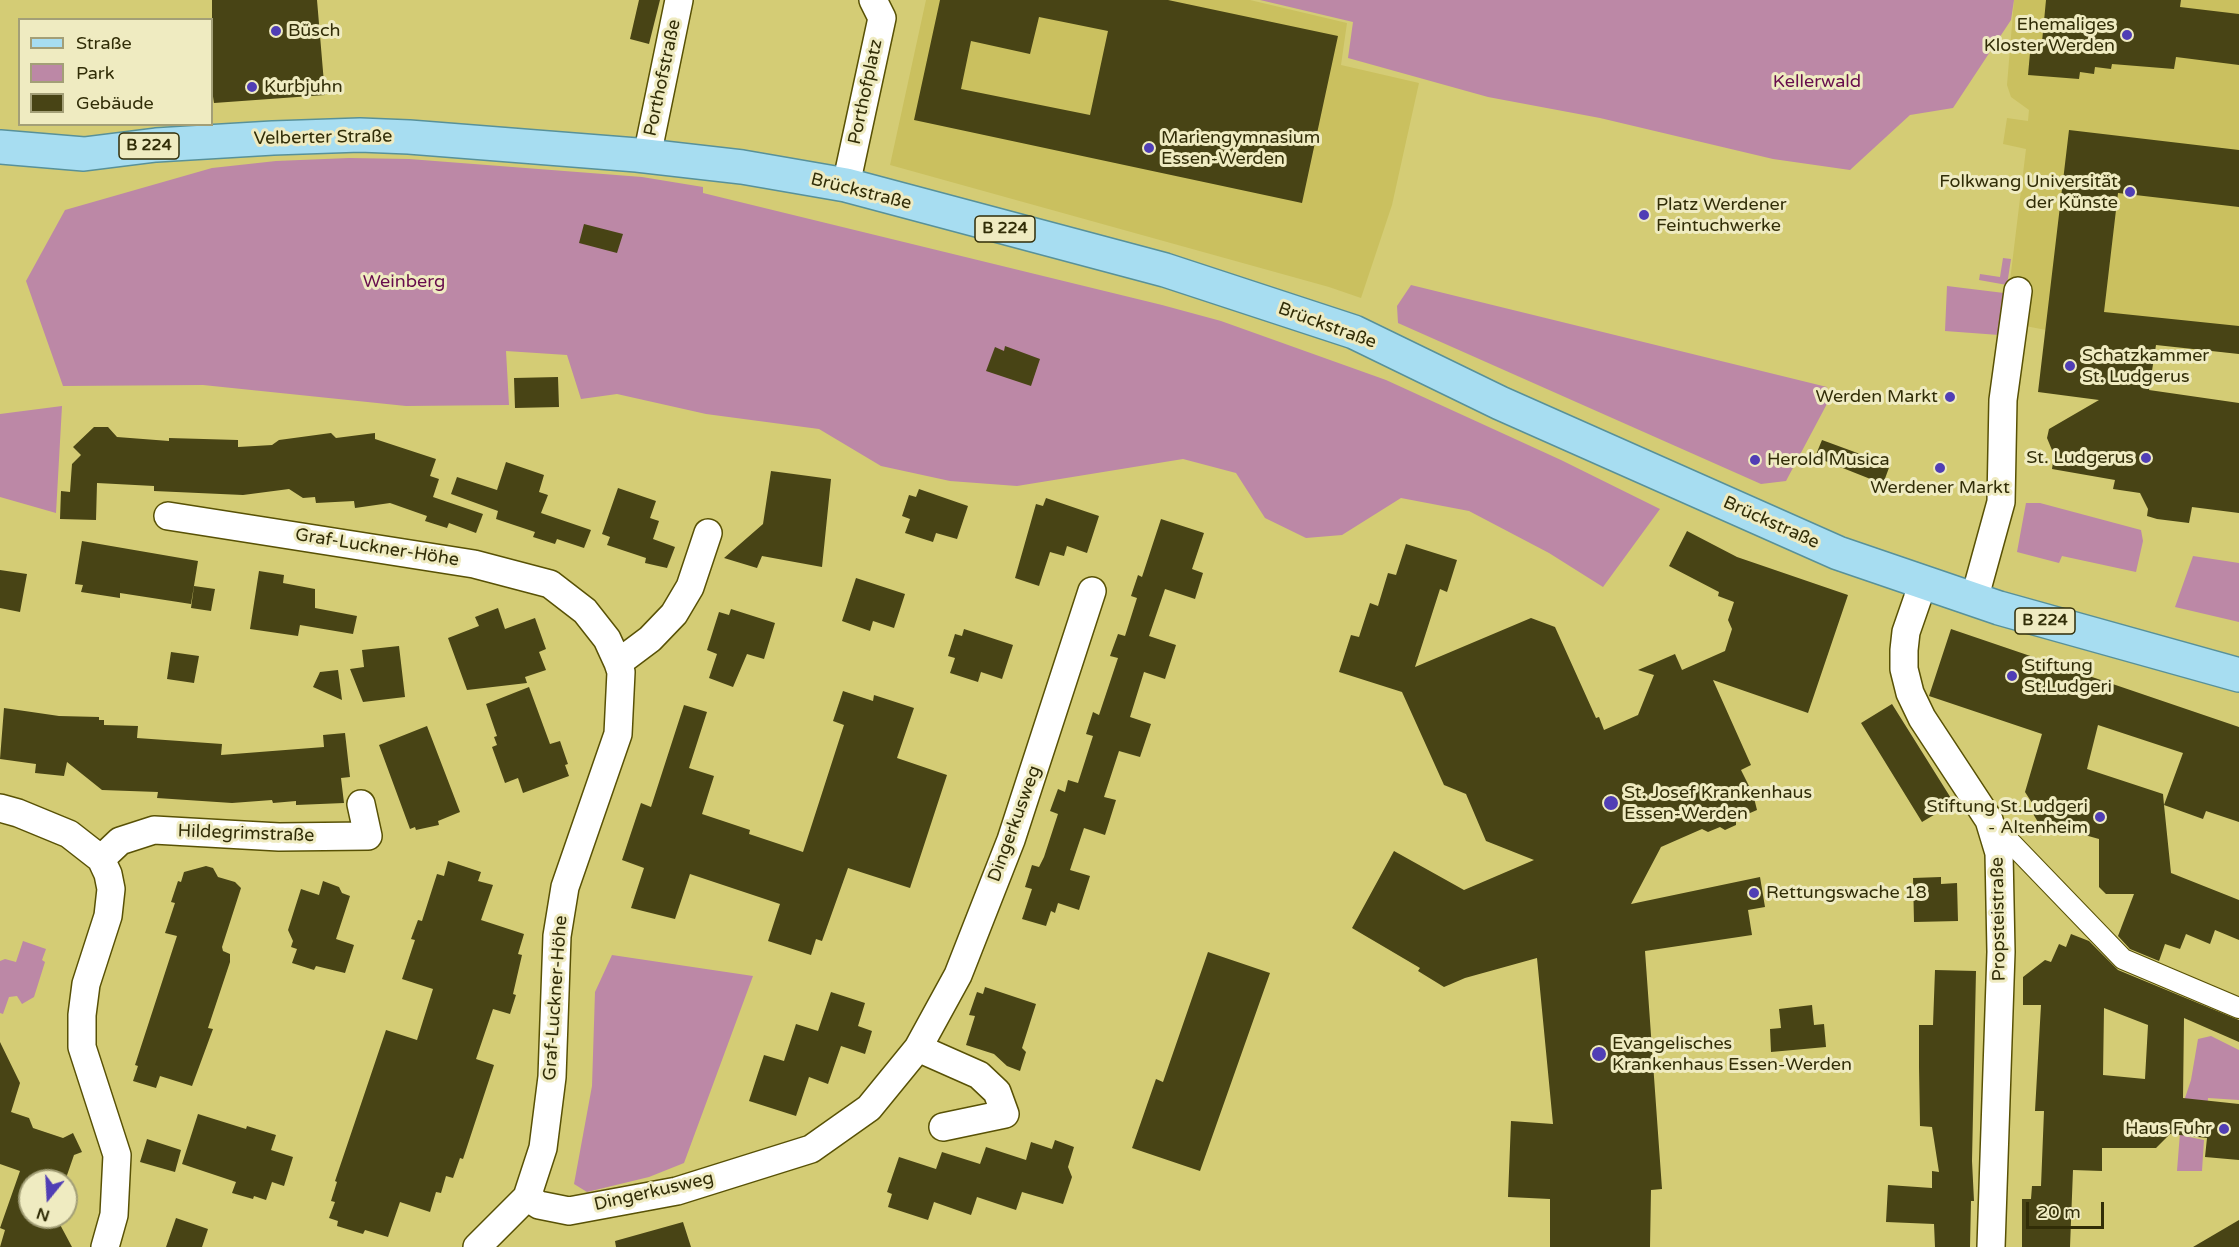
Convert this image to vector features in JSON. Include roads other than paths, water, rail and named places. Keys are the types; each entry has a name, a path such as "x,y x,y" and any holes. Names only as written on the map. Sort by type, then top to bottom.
{"main road":[{"name":"Velberter Straße","path":"0,147 84,154 156,145 360,135 526,145 647,156"},
{"name":"Brückstraße","path":"647,156 742,167 846,185 1165,270 1354,332 1500,403 1791,532 1923,583 1974,600 2239,675"}],"street":[{"name":"Porthofstraße","path":"647,156 679,0"},
{"name":"Porthofplatz","path":"846,185 882,18 873,0"},
{"path":"1974,600 2001,502 2003,400 2018,291"},
{"name":"Graf-Luckner-Höhe","path":"168,516 474,564 550,584 585,611 607,639 618,663 621,672 618,734 565,887 557,936 553,989 552,1077 543,1148 526,1197 477,1247"},
{"path":"618,663 650,639 674,614 690,587 708,533"},
{"name":"Propsteistraße","path":"1923,583 1906,632 1904,669 1910,693 1922,718 1989,820 1999,853 2001,952 1991,1247"},
{"name":"Dingerkusweg","path":"526,1197 540,1205 569,1211 677,1191 811,1149 869,1108 918,1048 958,975 1011,840 1092,591"},
{"name":"Hildegrimstraße","path":"101,859 120,841 154,830 279,837 368,836 361,804"},
{"path":"0,808 69,834 101,859 111,889 108,916 86,984 82,1015 82,1047 117,1155 114,1215 105,1247"},
{"path":"1989,820 2123,959 2239,1008"},
{"path":"918,1048 979,1075 997,1092 1005,1114 944,1127"}],"place":[{"name":"Büsch","path":"276,31"},
{"name":"Ehemaliges Kloster Werden","path":"2127,35"},
{"name":"Kurbjuhn","path":"252,87"},
{"name":"Mariengymnasium Essen-Werden","path":"1149,148"},
{"name":"Folkwang Universität der Künste","path":"2130,192"},
{"name":"Platz Werdener Feintuchwerke","path":"1644,215"},
{"name":"Schatzkammer St. Ludgerus","path":"2070,366"},
{"name":"Werden Markt","path":"1950,397"},
{"name":"St. Ludgerus","path":"2146,458"},
{"name":"Herold Musica","path":"1755,460"},
{"name":"Werdener Markt","path":"1940,468"},
{"name":"Stiftung St.Ludgeri","path":"2012,676"},
{"name":"St. Josef Krankenhaus Essen-Werden","path":"1611,803"},
{"name":"Stiftung St.Ludgeri - Altenheim","path":"2100,817"},
{"name":"Rettungswache 18","path":"1754,893"},
{"name":"Evangelisches Krankenhaus Essen-Werden","path":"1599,1054"},
{"name":"Haus Fuhr","path":"2224,1129"}],"park label":[{"name":"Kellerwald","path":"1817,82"},
{"name":"Weinberg","path":"404,282"}]}
